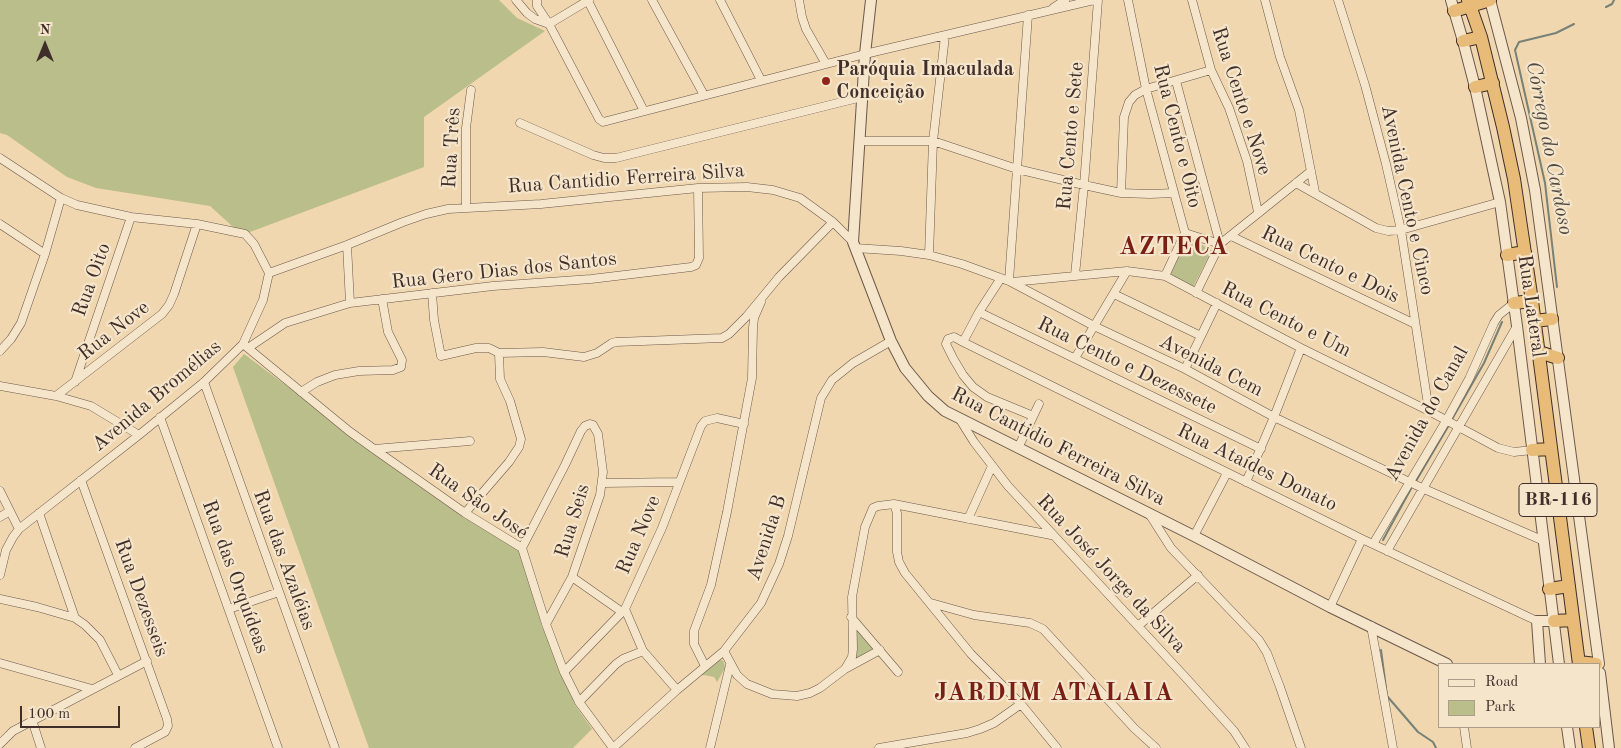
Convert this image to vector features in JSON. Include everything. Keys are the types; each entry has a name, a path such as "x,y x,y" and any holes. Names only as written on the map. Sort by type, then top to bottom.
{"highway":[{"path":"1452,5 1490,0"},
{"name":"BR-116","path":"1469,3 1482,37 1514,179 1539,352 1579,663"},
{"path":"1464,40 1482,37"},
{"path":"1475,88 1493,83"},
{"path":"1507,255 1525,252"},
{"path":"1514,303 1532,301"},
{"path":"1534,321 1552,319"},
{"path":"1539,352 1558,358"},
{"path":"1532,450 1551,449"},
{"path":"1550,589 1569,586"},
{"path":"1554,622 1573,620"},
{"path":"1586,728 1589,748"}],"street":[{"path":"516,0 535,19 549,24"},
{"path":"549,24 589,0 644,111"},
{"path":"652,0 704,95"},
{"path":"720,0 761,80"},
{"path":"799,0 806,29 826,64"},
{"path":"854,245 865,54 871,0"},
{"path":"1050,10 1065,0"},
{"path":"537,1 537,6 549,24 600,120 605,122 865,54 1094,0"},
{"name":"Rua Cento e Sete","path":"1075,275 1084,186 1098,0"},
{"name":"Rua Cento e Oito","path":"1128,0 1146,89 1185,233 1164,276"},
{"name":"Rua Cento e Nove","path":"1192,0 1211,70 1229,108 1244,153 1258,212"},
{"path":"1265,0 1280,58 1300,110 1315,192"},
{"name":"Avenida Cento e Cinco","path":"1338,0 1376,122 1401,230 1429,411"},
{"path":"1490,0 1521,118 1534,181 1597,663"},
{"name":"Rua Lateral","path":"1452,5 1464,40 1500,202 1559,663"},
{"path":"963,342 979,312 1007,280 1028,15"},
{"path":"929,255 934,142 945,36"},
{"path":"1121,193 1126,110 1129,102 1135,95 1146,89 1211,70"},
{"path":"1176,81 1220,244"},
{"name":"Rua Três","path":"466,208 466,128 471,90"},
{"path":"520,123 593,155 604,158 616,158 862,98"},
{"path":"859,141 934,142 1017,169 1084,186 1121,193 1174,193"},
{"path":"0,158 61,198 96,210 131,217 198,224 245,234 254,244 268,273"},
{"path":"1196,292 1220,244 1311,171"},
{"path":"1296,183 1380,230 1392,232 1500,202"},
{"name":"Rua Cantidio Ferreira Silva","path":"268,273 346,246 426,214 448,209 541,204 698,188 747,187 773,190 800,198 833,222 854,245 891,341 905,368 928,396 945,411 1194,536 1330,607 1445,663"},
{"name":"Rua Gero Dias dos Santos","path":"245,346 285,323 350,303 493,286 590,279 691,267 696,265 699,258 698,188"},
{"path":"0,352 21,323 45,254 61,198"},
{"name":"Rua Oito","path":"75,382 131,217"},
{"path":"432,293 434,320 441,356 476,348 488,348 499,353 543,352 584,357 597,353 616,342 722,338 729,334 779,277 833,222"},
{"path":"0,224 45,254"},
{"name":"Rua Nove","path":"56,396 162,314 174,294 198,224"},
{"path":"1185,233 1220,244"},
{"name":"Rua Cento e Dois","path":"1231,236 1415,324"},
{"name":"Avenida Cem","path":"854,245 929,255 1007,280 1094,326 1185,369 1274,417 1422,488 1544,541"},
{"path":"346,246 350,303"},
{"path":"1075,358 1127,271"},
{"name":"Rua Cento e Um","path":"1007,280 1127,271 1164,276 1498,448 1514,452 1532,450"},
{"name":"Avenida Bromélias","path":"0,575 6,550 19,529 139,435 245,346 263,300 268,273"},
{"path":"1114,294 1201,336"},
{"path":"705,666 694,644 694,631 711,585 752,378 754,318 764,295"},
{"path":"301,392 335,375 360,371 393,370 401,367 402,360 388,332 382,299"},
{"path":"1185,369 1217,303"},
{"name":"Avenida do Canal","path":"1373,544 1469,379 1494,323 1499,315 1514,303"},
{"name":"Rua Cento e Dezessete","path":"979,312 1261,449"},
{"name":"Avenida do Canal","path":"1386,551 1517,326"},
{"name":"Rua Ataídes Donato","path":"1033,416 987,398 973,387 953,358 946,344 948,339 954,338 963,342 1362,540 1537,621 1554,622"},
{"name":"Avenida B","path":"613,748 677,690 724,651 761,603 779,564 788,536 821,398 825,389 832,380 853,363 891,341"},
{"name":"Rua São José","path":"245,346 374,450 465,513 522,548 546,624 564,672 578,702 613,748"},
{"path":"1246,482 1301,348"},
{"path":"465,513 509,462 521,439 510,401 500,379 499,353"},
{"name":"Rua das Azaléias","path":"204,382 335,748"},
{"path":"0,386 56,396 90,406 139,435"},
{"path":"1018,448 1039,404"},
{"name":"Rua das Orquídeas","path":"160,417 278,748"},
{"name":"Rua Nove","path":"564,672 623,610 662,528 701,426 705,422 717,418 744,424"},
{"name":"Rua José Jorge da Silva","path":"959,418 1008,486 1051,535 1138,626 1223,720 1245,748"},
{"name":"Rua Seis","path":"522,548 581,431 590,424 596,428 598,434 603,484 572,577 546,624"},
{"path":"374,450 470,441"},
{"path":"968,519 992,466"},
{"path":"1194,536 1227,473"},
{"name":"Rua Dezesseis","path":"81,480 168,719 168,726 165,732 135,748"},
{"path":"603,484 679,482"},
{"path":"0,491 19,529"},
{"path":"845,669 852,657 853,650 852,597 865,527 873,508 884,504 894,504 1051,535"},
{"path":"894,504 897,513 896,552 905,573 972,654 1021,704 1057,748"},
{"path":"0,517 10,511"},
{"path":"39,513 75,618"},
{"path":"1149,514 1171,548 1253,633 1267,653 1301,748"},
{"path":"1330,607 1362,540"},
{"path":"1138,626 1198,575"},
{"path":"572,577 623,610 643,651 677,690"},
{"path":"229,609 279,592"},
{"path":"0,599 38,607 75,618 100,640 118,675"},
{"path":"930,602 974,615 1030,623 1044,629 1134,728 1156,748"},
{"path":"852,616 898,672"},
{"path":"1537,621 1540,663"},
{"path":"1371,626 1393,748"},
{"path":"724,651 730,665 747,684 772,694 792,696 810,693 820,688 845,669 880,650"},
{"path":"578,702 616,664 643,651"},
{"path":"0,744 13,731 32,720 147,661"},
{"path":"0,663 92,688"},
{"path":"710,748 730,665"},
{"path":"1601,682 1608,748"},
{"path":"879,748 967,733 980,729 994,723 1021,704"},
{"path":"32,720 41,748"},
{"path":"1464,728 1467,748"},
{"path":"1567,728 1570,748"}],"green space":[{"path":"0,0 499,0 517,18 545,31 424,117 424,167 242,235 210,206 96,188 67,177 7,135 0,133"},
{"path":"1188,238 1212,250 1193,287 1169,276"},
{"path":"244,354 464,517 518,544 542,627 552,645 575,705 592,729 573,748 369,748 233,367"},
{"path":"855,626 873,649 852,661"},
{"path":"719,658 724,662 725,668 717,682 714,677 696,676"}],"waterway":[{"name":"Córrego do Cardoso","path":"1606,7 1612,4 1614,0"},
{"name":"Córrego do Cardoso","path":"1557,287 1545,183 1515,50 1519,42 1556,33 1574,24"},
{"name":"Córrego do Cardoso","path":"1451,421 1484,363 1502,322"},
{"name":"Córrego do Cardoso","path":"1416,481 1449,425"},
{"name":"Córrego do Cardoso","path":"1383,540 1413,485"},
{"name":"Córrego do Cardoso","path":"1381,650 1387,696 1418,732 1433,742 1436,748"}],"place":[{"name":"Paróquia Imaculada Conceição","path":"826,81"}],"district":[{"name":"AZTECA","path":"1174,247"},
{"name":"JARDIM ATALAIA","path":"1054,693"}]}
